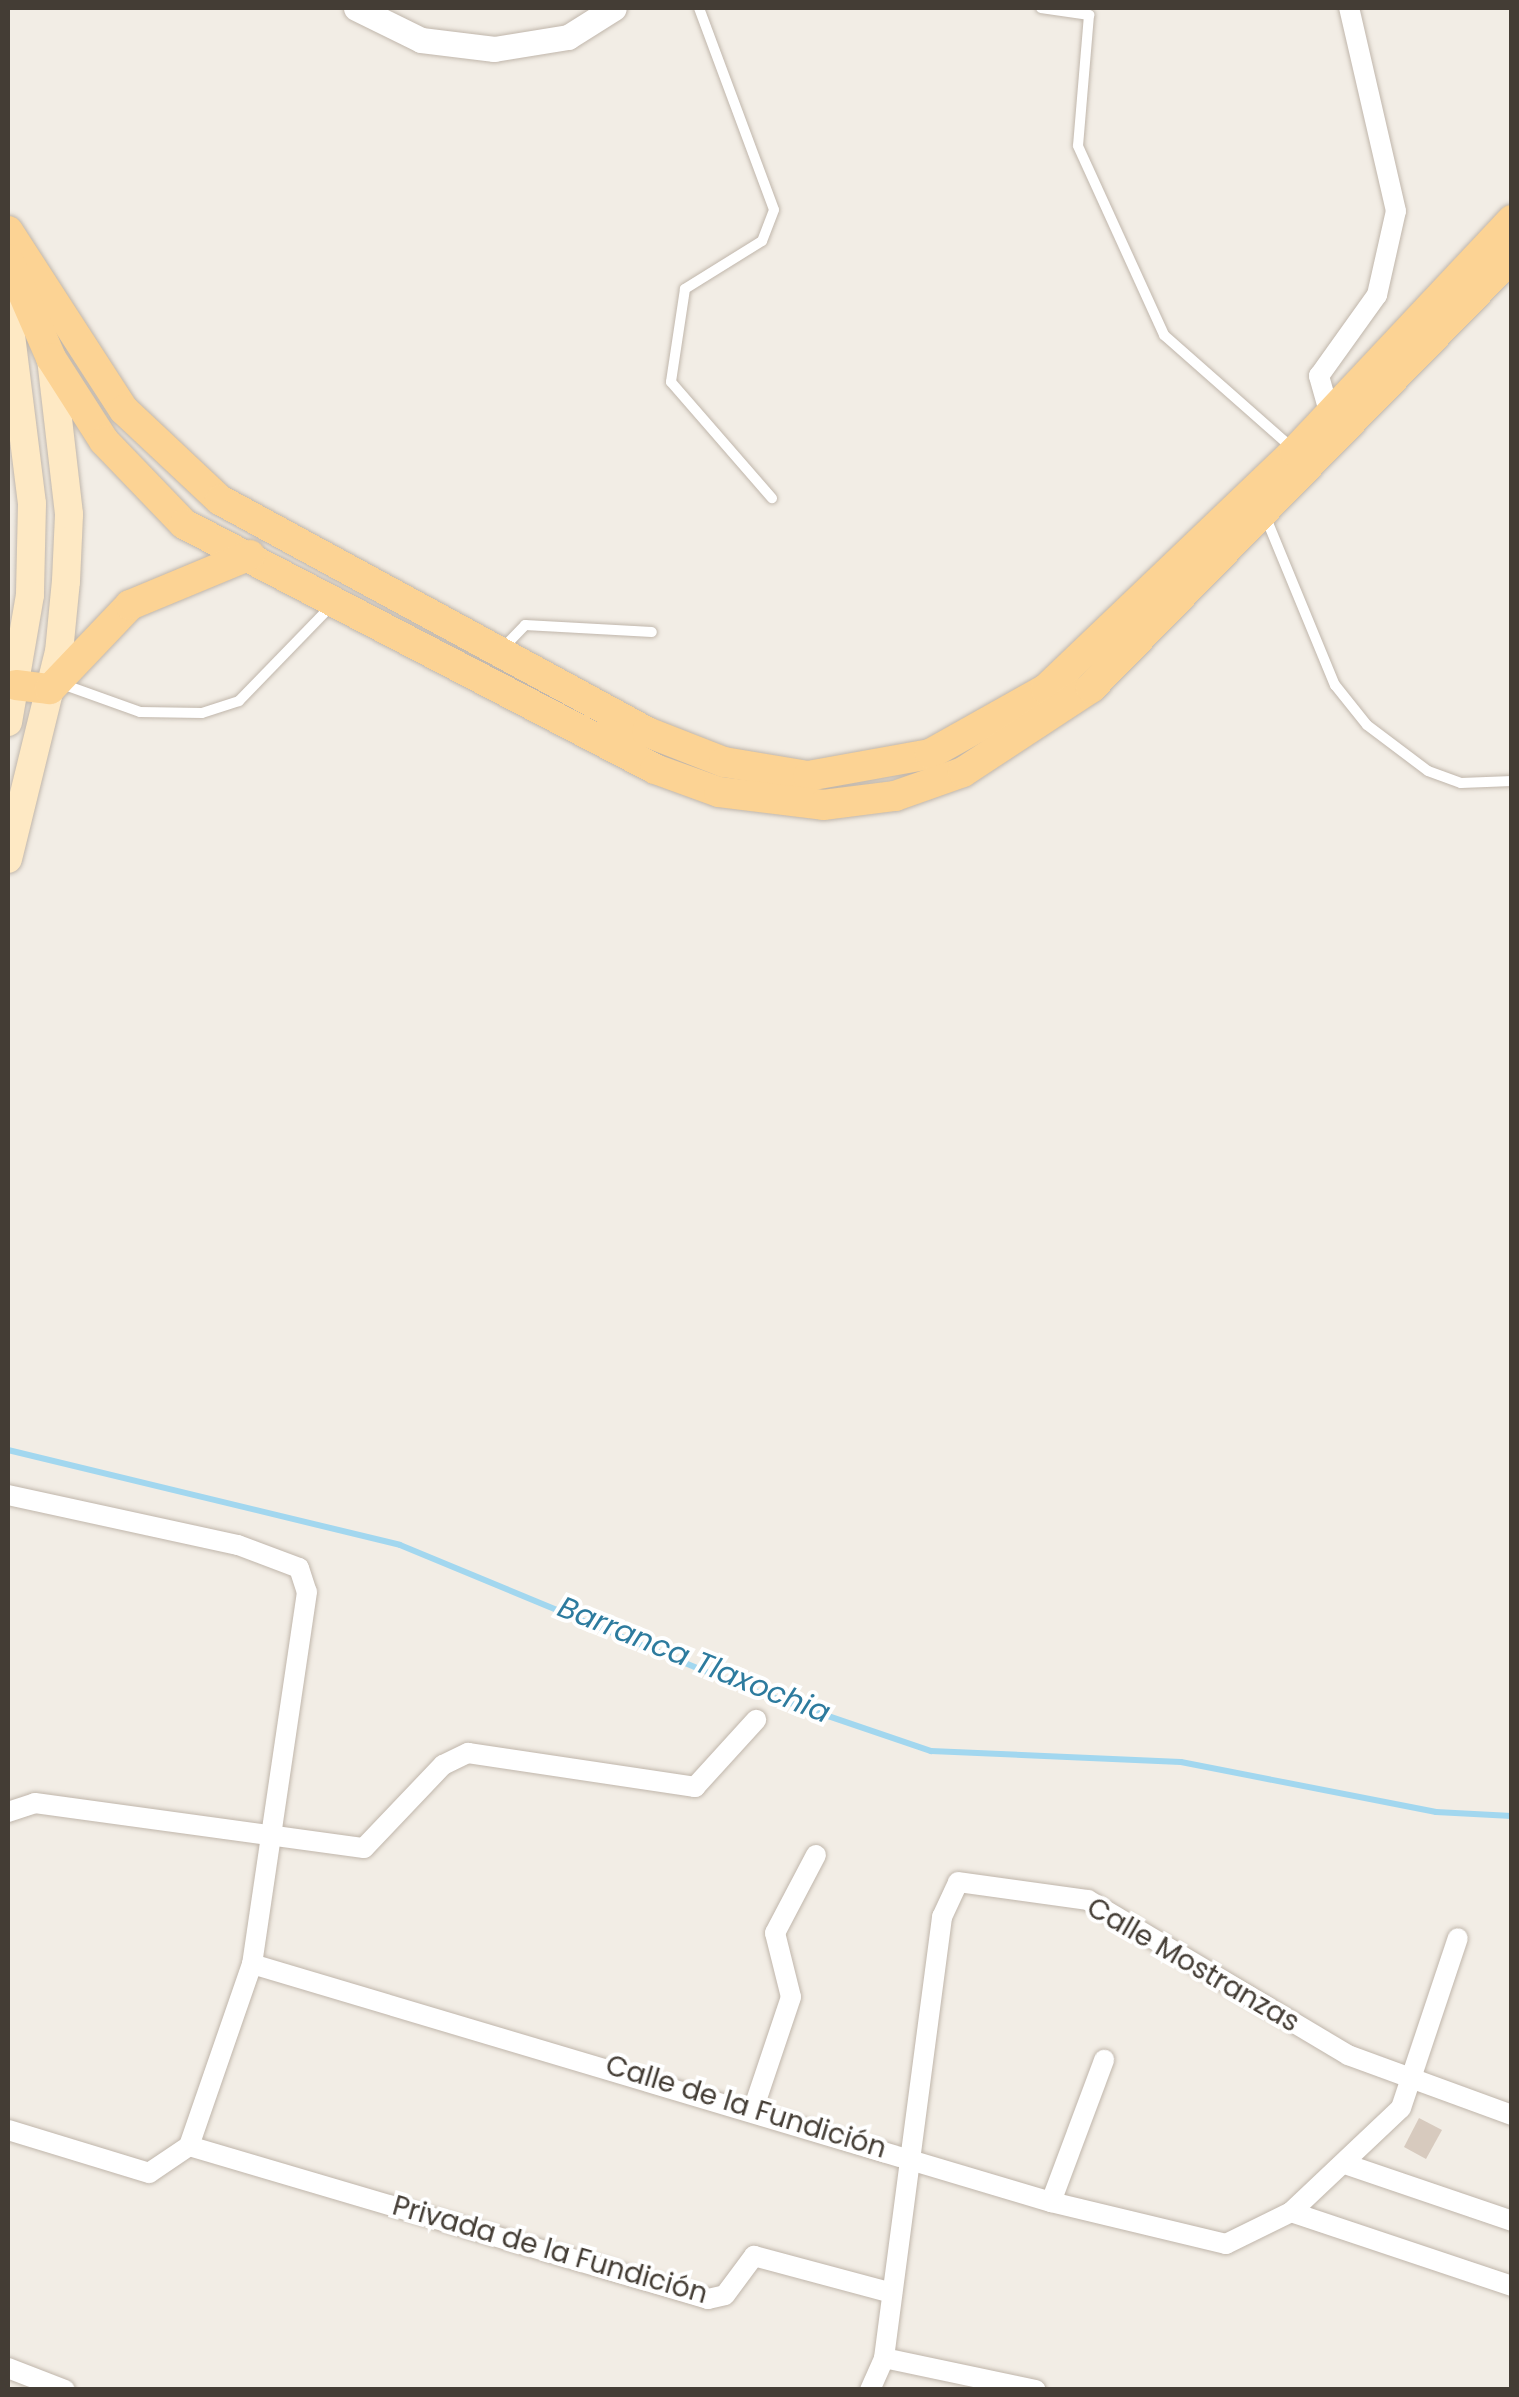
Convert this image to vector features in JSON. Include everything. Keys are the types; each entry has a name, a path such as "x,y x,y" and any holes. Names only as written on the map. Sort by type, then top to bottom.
{"main road":[{"path":"8,232 58,299 146,438 220,500 500,654 724,762 808,776 884,769 964,740 1046,689 1296,451 1512,220"},
{"path":"8,259 51,358 142,486 237,557 687,784 756,800 855,803 963,772 1051,720 1266,518 1512,257"},
{"path":"8,859 54,685 69,514 51,358 58,299"},
{"path":"8,311 32,504 16,685 8,722"},
{"path":"16,685 54,685 130,605 237,557 304,548"}],"street":[{"path":"356,8 420,40 494,49 568,37 614,8"},
{"path":"1330,415 1319,376 1377,296 1396,212 1349,8"},
{"path":"8,1495 238,1545 299,1568 307,1592 265,1836 252,1964 189,2146 169,2168 149,2173 8,2130"},
{"path":"8,1812 36,1803 364,1848 443,1766 493,1750 696,1787 756,1720"},
{"path":"754,2107 791,1997 775,1933 816,1854"},
{"name":"Calle Mostranzas","path":"870,2390 884,2358 906,2157 942,1917 950,1888 966,1879 1088,1900 1410,2084 1512,2115"},
{"name":"Calle de la Fundición","path":"252,1964 754,2107 1051,2202 1226,2244 1291,2212 1386,2128 1410,2084 1458,1938"},
{"path":"1051,2202 1104,2060"},
{"name":"Privada de la Fundición","path":"189,2146 708,2299 725,2295 754,2256 892,2292"},
{"path":"1345,2164 1512,2220"},
{"path":"1291,2212 1512,2286"},
{"path":"884,2358 1036,2390"},
{"path":"8,2368 65,2390"}],"lane":[{"path":"700,8 774,210 762,240 685,289 670,382 772,498"},
{"path":"1041,8 1089,15 1078,146 1164,336 1296,451"},
{"path":"1266,518 1335,685 1367,725 1428,771 1461,783 1512,781"},
{"path":"54,685 140,712 202,713 238,701 331,606"},
{"path":"500,654 525,625 652,632"}],"building":[{"path":"1419,2118 1442,2130 1426,2159 1404,2147"}],"waterway":[{"name":"Barranca Tlaxochia","path":"8,1450 400,1545 740,1686 931,1751 1181,1762 1436,1812 1512,1816"}]}
